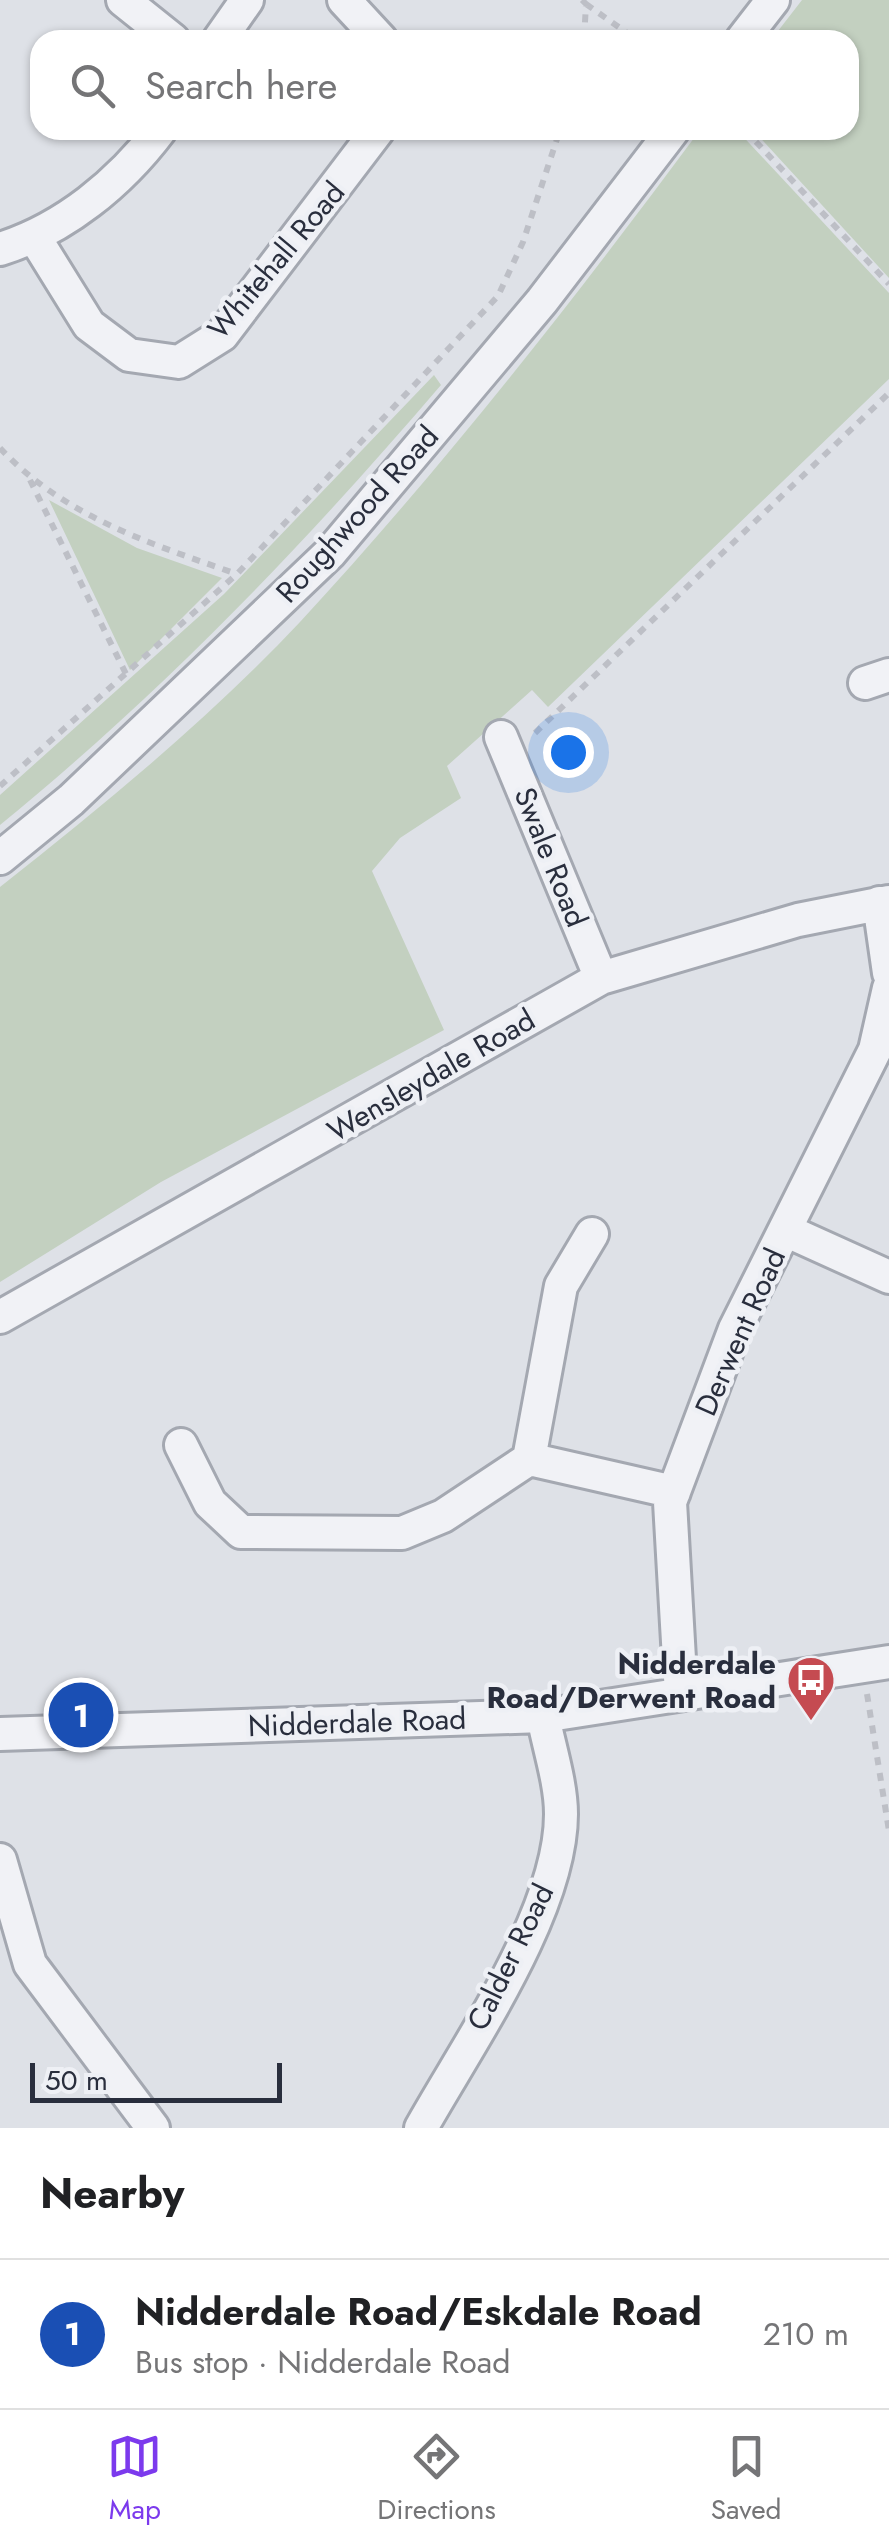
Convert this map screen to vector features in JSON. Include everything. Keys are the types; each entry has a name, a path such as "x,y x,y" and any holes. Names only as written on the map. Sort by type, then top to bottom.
{"street":[{"path":"123,0 160,30"},
{"path":"226,30 247,0"},
{"path":"344,0 372,30"},
{"path":"750,30 773,0"},
{"path":"0,249 35,238 93,198 138,160 153,140"},
{"name":"Whitehall Road","path":"35,238 89,325 129,356 179,362 222,335 370,140"},
{"name":"Roughwood Road","path":"0,858 71,800 330,553 542,300 665,140"},
{"name":"Swale Road","path":"502,737 601,978"},
{"path":"884,902 889,973"},
{"name":"Wensleydale Road","path":"0,1317 601,978 798,920 884,902"},
{"name":"Derwent Road","path":"681,1694 670,1502 735,1330 875,1050 889,988"},
{"path":"785,1230 889,1277"},
{"path":"182,1445 210,1503 241,1532 402,1533 443,1516 529,1459 561,1286 592,1234"},
{"path":"529,1459 674,1492"},
{"name":"Nidderdale Road","path":"0,1734 543,1716 876,1664"},
{"name":"Calder Road","path":"421,2128 518,1954 550,1885 561,1814 543,1716"},
{"path":"0,1860 30,1964 153,2128"}],"path":[{"path":"584,2 584,30"},
{"path":"584,2 623,30"},
{"path":"0,786 237,574 498,296 524,242 557,140"},
{"path":"754,140 889,284"},
{"path":"535,751 535,732 572,694 889,393"},
{"path":"0,448 30,480 71,506 153,545 237,574"},
{"path":"30,480 127,676"},
{"path":"876,1664 889,1831"}],"green space":[{"path":"802,0 889,0 889,278 762,140 859,140 859,30 779,30"},
{"path":"693,140 746,140 889,293 889,379 548,707 532,690 447,766 461,798 400,838 372,871 444,1030 161,1182 0,1282 0,887 155,760 300,622 406,503 605,257"},
{"path":"434,375 441,385 231,615 119,722 0,825 0,795 224,594"},
{"path":"49,500 137,548 222,578 130,670"}],"place":[{"name":"Nidderdale Road/Eskdale Road","path":"81,1715"},
{"name":"Nidderdale Road/Derwent Road","path":"811,1722"}]}
